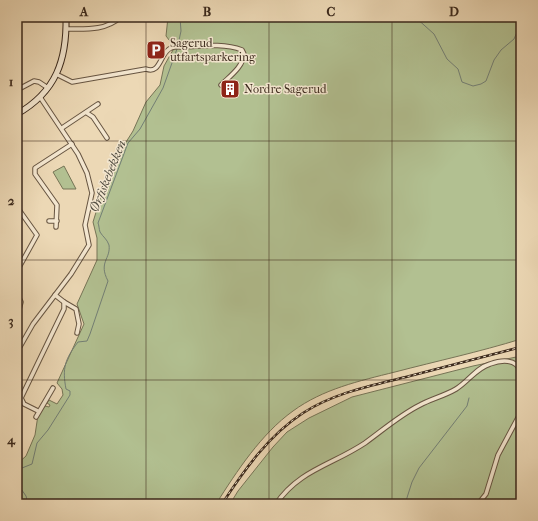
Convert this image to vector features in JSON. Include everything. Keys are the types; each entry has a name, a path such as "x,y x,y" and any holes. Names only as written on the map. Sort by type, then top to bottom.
{"street":[{"path":"17,114 40,97 48,88 56,74 63,57 66,17"},
{"path":"66,29 99,29 112,24 121,17"},
{"path":"56,74 72,82 146,69 150,70 157,68 166,51 172,47 209,45 242,50 244,54 243,60 221,85"},
{"path":"17,90 35,81 48,88"},
{"path":"17,352 36,320 86,254 89,245 89,239 86,232 86,220 90,208 92,193 88,173 62,128 40,97"},
{"path":"62,128 87,113 98,104"},
{"path":"87,113 93,117 106,138"},
{"path":"56,227 57,205 35,174 34,168 72,144"},
{"path":"17,207 37,235 17,271"},
{"path":"49,221 57,222"},
{"path":"17,294 21,302 17,317"},
{"path":"55,295 76,309 79,324 78,333"},
{"path":"38,411 24,404 21,398 63,312 64,302"},
{"path":"276,504 289,486 305,474 364,443 422,404 457,388 484,366 509,361 518,365 521,372"},
{"path":"36,417 38,411 46,402 53,388"},
{"path":"478,504 486,494 498,455 521,412"}],"green space":[{"path":"168,17 521,17 521,339 355,382 329,391 305,403 281,420 260,442 241,466 216,504 24,504 20,497 21,504 17,504 17,494 19,495 17,492 17,464 26,456 35,435 38,415 45,406 49,407 50,405 47,403 49,400 57,404 63,395 62,389 57,383 84,324 77,304 97,260 97,238 93,222 106,180 121,150 133,131 146,102 160,85 164,66 173,50 173,45 166,36"},
{"path":"64,166 76,189 63,189 53,172"},
{"path":"521,356 521,504 230,504 238,491 273,447 287,432 309,418 352,397 473,366"}],"waterway":[{"name":"Ørfiskebekken","path":"178,45 181,31 180,17"},
{"path":"415,17 434,34 447,59 458,69 462,82 473,86 486,81 494,60 501,50 514,39 521,23"},
{"name":"Ørfiskebekken","path":"17,470 32,464 37,443 48,430 70,395 70,391 66,389 64,375 67,359 78,342 87,341 108,281 105,275 104,265 108,254 109,245 100,232 98,223 128,143 140,129 163,88 177,49"},
{"path":"405,504 412,482 419,468 467,406 469,398"},
{"name":"Ørfiskebekken","path":"17,483 26,496 28,504"},
{"name":"Ørfiskebekken","path":"38,504 47,501 47,504"}],"railway":[{"path":"222,504 248,466 268,442 291,422 315,406 340,395 366,387 521,347"}],"place":[{"name":"Sagerud utfartsparkering","path":"156,50"},
{"name":"Nordre Sagerud","path":"230,89"}]}
